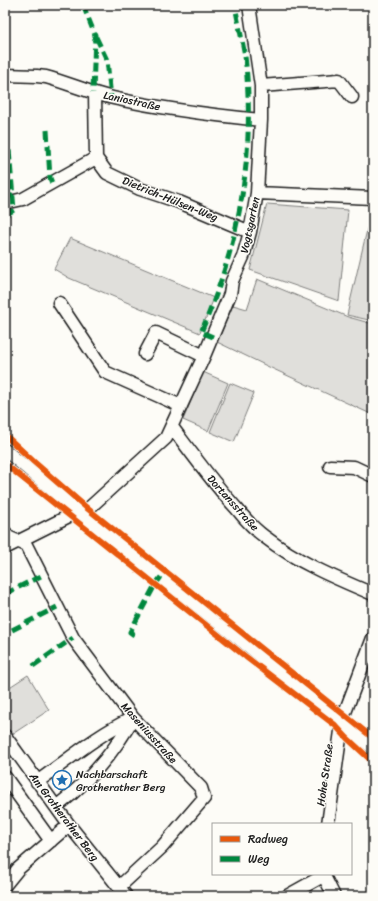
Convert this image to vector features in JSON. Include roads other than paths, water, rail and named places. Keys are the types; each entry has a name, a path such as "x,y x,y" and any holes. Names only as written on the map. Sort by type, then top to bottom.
{"street":[{"name":"Vogtsgarten","path":"5,548 69,516 88,509 166,438 172,427 230,294 232,281 243,257 250,232 256,193 261,120 261,86 250,5"},
{"name":"Laniostraße","path":"5,75 46,77 95,93 194,114 261,120"},
{"path":"261,86 339,80 352,97"},
{"path":"5,203 22,200 96,158 95,93"},
{"name":"Dietrich-Hülsen-Weg","path":"96,158 107,173 140,188 179,202 250,232"},
{"path":"256,193 373,198"},
{"path":"59,303 105,372 181,406"},
{"path":"145,354 156,333 204,356"},
{"name":"Dortansstraße","path":"172,427 221,491 264,536 286,552 302,561 373,594"},
{"path":"5,450 79,512 252,649 373,748"},
{"path":"330,466 354,467 373,476"},
{"name":"Maseniusstraße","path":"5,532 8,537 26,545 73,638 133,718 201,788 204,798 122,891"},
{"name":"Hohe Straße","path":"328,823 341,723 373,638"},
{"path":"38,782 76,753 113,728 133,718"},
{"path":"56,807 80,788 98,768 125,733 133,718"},
{"name":"Am Grotherather Berg","path":"7,742 69,825 122,891"},
{"path":"5,777 51,840"},
{"path":"5,885 18,869 69,825"},
{"path":"287,896 323,875 334,896"}],"place":[{"name":"Nachbarschaft Grotherather Berg","path":"62,780"}]}
